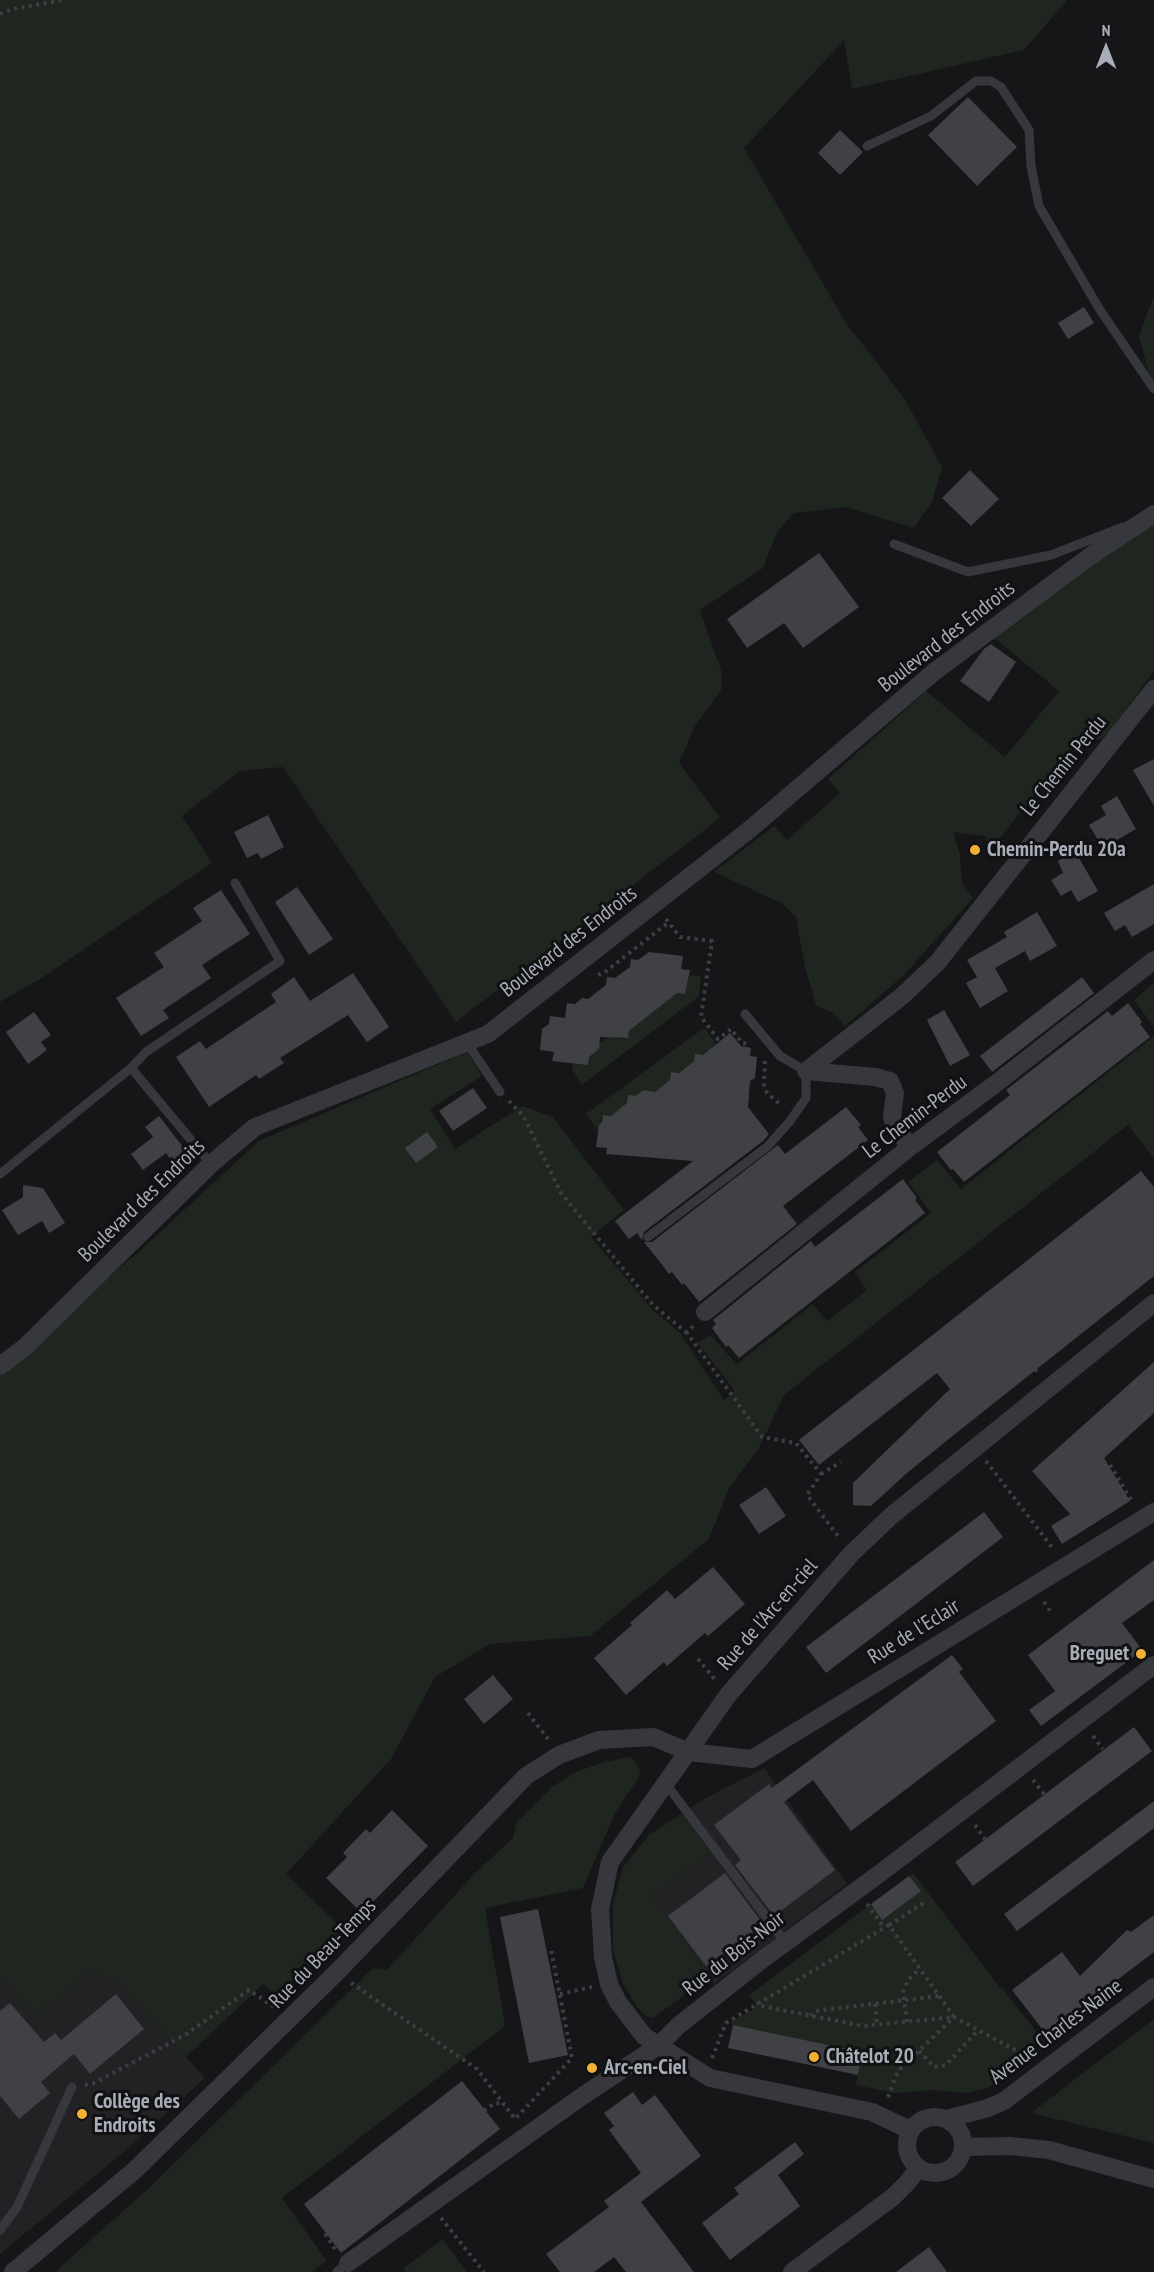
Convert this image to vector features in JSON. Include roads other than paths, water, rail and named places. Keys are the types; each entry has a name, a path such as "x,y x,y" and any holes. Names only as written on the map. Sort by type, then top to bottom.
{"street":[{"name":"Boulevard des Endroits","path":"0,1366 25,1347 211,1164 255,1126 488,1034 749,830 934,672 1089,557 1152,515"},
{"name":"Le Chemin Perdu","path":"806,1071 901,997 938,963 1154,689"},
{"name":"Le Chemin-Perdu","path":"705,1312 910,1147 994,1085 1154,960"},
{"path":"806,1071 883,1078 890,1081 895,1093 892,1117 895,1126 910,1147"},
{"name":"Rue de l'Arc-en-ciel","path":"910,2130 872,2112 710,2078 644,2036 618,2002 609,1984 603,1957 600,1908 610,1862 728,1695 851,1554 891,1516 1154,1303"},
{"name":"Rue de l'Eclair","path":"689,1752 752,1759 1154,1512"},
{"name":"Rue du Bois-Noir","path":"342,2268 572,2104 658,2046 680,2025 785,1942 879,1874 1154,1665"},
{"name":"Rue du Beau-Temps","path":"13,2272 144,2162 329,1980 526,1776 559,1755 599,1740 653,1737 689,1752"},
{"name":"Avenue Charles-Naine","path":"947,2120 1004,2101 1154,1987"},
{"path":"939,2117 947,2120 959,2131 963,2147 957,2163 943,2173 926,2173 912,2163 906,2146 910,2130 923,2119 939,2117"},
{"path":"963,2147 1010,2146 1049,2150 1154,2179"},
{"path":"792,2272 892,2197 918,2169"}],"lane":[{"path":"867,146 931,116 976,81 991,81 1001,87 1029,130 1031,166 1039,206 1100,310 1154,389"},
{"path":"894,544 968,572 1051,555 1152,515"},
{"path":"0,1174 131,1068 146,1052 280,961 235,883"},
{"path":"648,1237 768,1146 806,1098 806,1071 780,1056 745,1014"},
{"path":"467,1043 500,1092"},
{"path":"131,1068 211,1164"},
{"path":"666,1784 785,1942"},
{"path":"0,2230 17,2207 72,2087"}],"place":[{"name":"Chemin-Perdu 20a","path":"975,850"},
{"name":"Breguet","path":"1141,1654"},
{"name":"Châtelot 20","path":"814,2057"},
{"name":"Arc-en-Ciel","path":"592,2068"},
{"name":"Collège des Endroits","path":"82,2114"}]}
